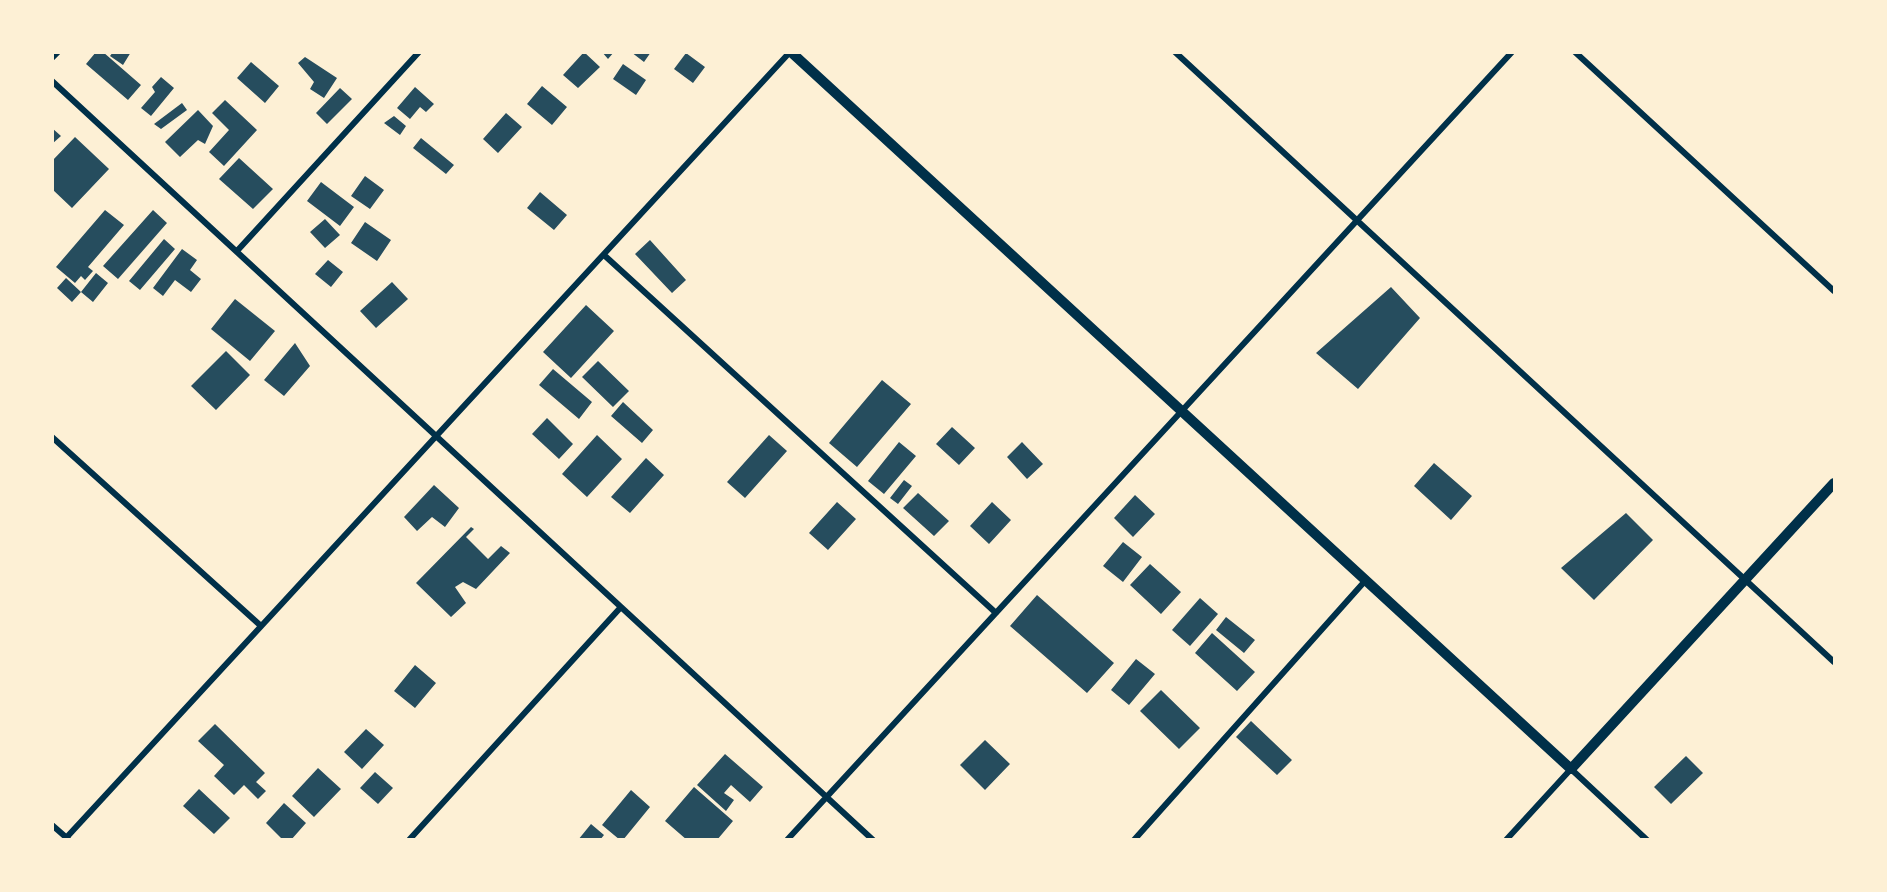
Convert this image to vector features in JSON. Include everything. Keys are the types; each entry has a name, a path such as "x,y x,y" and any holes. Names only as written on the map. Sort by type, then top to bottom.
{"street":[{"path":"52,58 58,52"},
{"path":"237,251 419,52"},
{"path":"52,825 67,839 790,52 1647,840"},
{"path":"1175,52 1834,662"},
{"path":"787,840 1512,52"},
{"path":"1575,52 1834,291"},
{"path":"52,81 873,840"},
{"path":"604,255 996,613"},
{"path":"52,437 261,627"},
{"path":"1506,840 1834,483"},
{"path":"1134,840 1365,581"},
{"path":"409,840 621,608"}],"building":[{"path":"96,52 103,52 141,85 128,100 86,64"},
{"path":"113,52 131,52 123,65 110,56"},
{"path":"584,52 600,67 578,88 563,75"},
{"path":"602,52 614,52 608,59"},
{"path":"631,52 651,52 644,62"},
{"path":"686,53 705,67 693,83 674,69"},
{"path":"305,57 337,78 324,98 310,89 314,82 298,63"},
{"path":"251,62 279,86 265,103 237,78"},
{"path":"623,64 646,80 636,95 613,79"},
{"path":"161,77 174,88 151,116 141,108 155,92 152,87"},
{"path":"542,86 567,107 552,125 527,104"},
{"path":"415,87 434,104 426,112 420,107 410,119 397,108"},
{"path":"340,88 352,99 327,124 316,113"},
{"path":"225,100 257,130 224,166 209,152 229,130 212,113"},
{"path":"182,103 187,110 161,129 154,124"},
{"path":"198,110 213,126 205,144 198,140 180,157 165,142"},
{"path":"506,113 522,127 498,153 483,139"},
{"path":"394,116 406,126 400,135 384,123"},
{"path":"52,128 61,136 52,144"},
{"path":"75,137 109,169 72,208 52,189 52,161"},
{"path":"421,138 454,165 446,174 413,148"},
{"path":"239,158 273,189 253,209 219,179"},
{"path":"365,176 384,190 370,209 351,196"},
{"path":"321,182 354,207 340,226 307,201"},
{"path":"540,192 567,215 554,230 527,208"},
{"path":"105,210 124,225 88,267 93,271 85,280 81,276 75,283 56,267"},
{"path":"153,210 167,223 118,279 103,266"},
{"path":"325,219 340,235 325,248 310,232"},
{"path":"365,222 391,240 377,261 351,243"},
{"path":"164,239 175,249 140,290 129,281"},
{"path":"650,240 686,280 672,293 635,254"},
{"path":"182,249 197,260 190,270 201,279 191,292 175,280 163,296 153,288"},
{"path":"328,260 343,272 331,287 315,274"},
{"path":"96,273 108,283 93,302 81,292"},
{"path":"66,278 81,292 72,302 57,288"},
{"path":"392,282 408,299 376,328 360,311"},
{"path":"1391,287 1420,318 1358,389 1316,353"},
{"path":"235,299 275,331 250,361 211,329"},
{"path":"586,305 614,331 571,378 543,352"},
{"path":"295,343 310,366 284,396 264,380"},
{"path":"226,351 250,375 216,410 191,386"},
{"path":"598,361 629,391 613,407 582,377"},
{"path":"553,369 592,402 579,419 539,385"},
{"path":"882,380 911,404 857,467 829,443"},
{"path":"623,402 653,430 642,443 611,416"},
{"path":"547,418 573,444 559,459 532,434"},
{"path":"952,427 975,448 959,465 936,444"},
{"path":"597,435 622,459 587,497 562,474"},
{"path":"769,435 787,451 745,498 727,482"},
{"path":"899,442 916,456 884,494 868,481"},
{"path":"1022,442 1043,464 1027,479 1007,457"},
{"path":"646,458 664,475 630,513 611,497"},
{"path":"1434,463 1472,496 1451,520 1414,486"},
{"path":"904,480 912,486 898,504 890,498"},
{"path":"434,485 459,508 445,527 432,517 417,531 404,517"},
{"path":"918,493 949,521 934,536 903,508"},
{"path":"1135,495 1155,514 1133,537 1114,518"},
{"path":"837,502 856,519 828,550 809,533"},
{"path":"992,502 1011,520 989,544 970,526"},
{"path":"1626,513 1653,540 1594,600 1561,568"},
{"path":"471,527 474,529 466,537 488,559 501,546 510,553 476,589 463,582 455,587 466,603 451,617 416,583"},
{"path":"1123,542 1142,557 1123,582 1103,566"},
{"path":"1150,564 1181,592 1161,614 1130,585"},
{"path":"1037,595 1114,663 1087,693 1010,626"},
{"path":"1200,598 1218,614 1190,646 1172,630"},
{"path":"1226,617 1255,640 1244,653 1216,630"},
{"path":"1212,633 1255,672 1237,691 1195,653"},
{"path":"1136,659 1155,674 1129,705 1111,690"},
{"path":"415,665 436,683 415,708 394,691"},
{"path":"1161,690 1200,728 1179,749 1140,711"},
{"path":"1251,721 1292,760 1277,775 1236,737"},
{"path":"215,724 265,773 256,782 266,791 258,799 244,785 234,795 214,776 224,765 198,741"},
{"path":"366,729 384,745 362,769 344,752"},
{"path":"985,740 1010,764 985,790 960,765"},
{"path":"725,754 763,787 750,802 731,785 724,793 734,800 726,811 697,785"},
{"path":"1686,756 1703,773 1671,804 1654,787"},
{"path":"318,768 341,789 314,817 292,796"},
{"path":"375,772 393,788 378,804 360,788"},
{"path":"694,787 733,821 717,840 687,840 665,821"},
{"path":"199,789 230,818 214,834 183,806"},
{"path":"631,790 650,807 623,840 620,840 602,825"},
{"path":"284,803 306,823 291,840 283,840 266,823"},
{"path":"591,824 604,835 600,840 578,840"}]}
